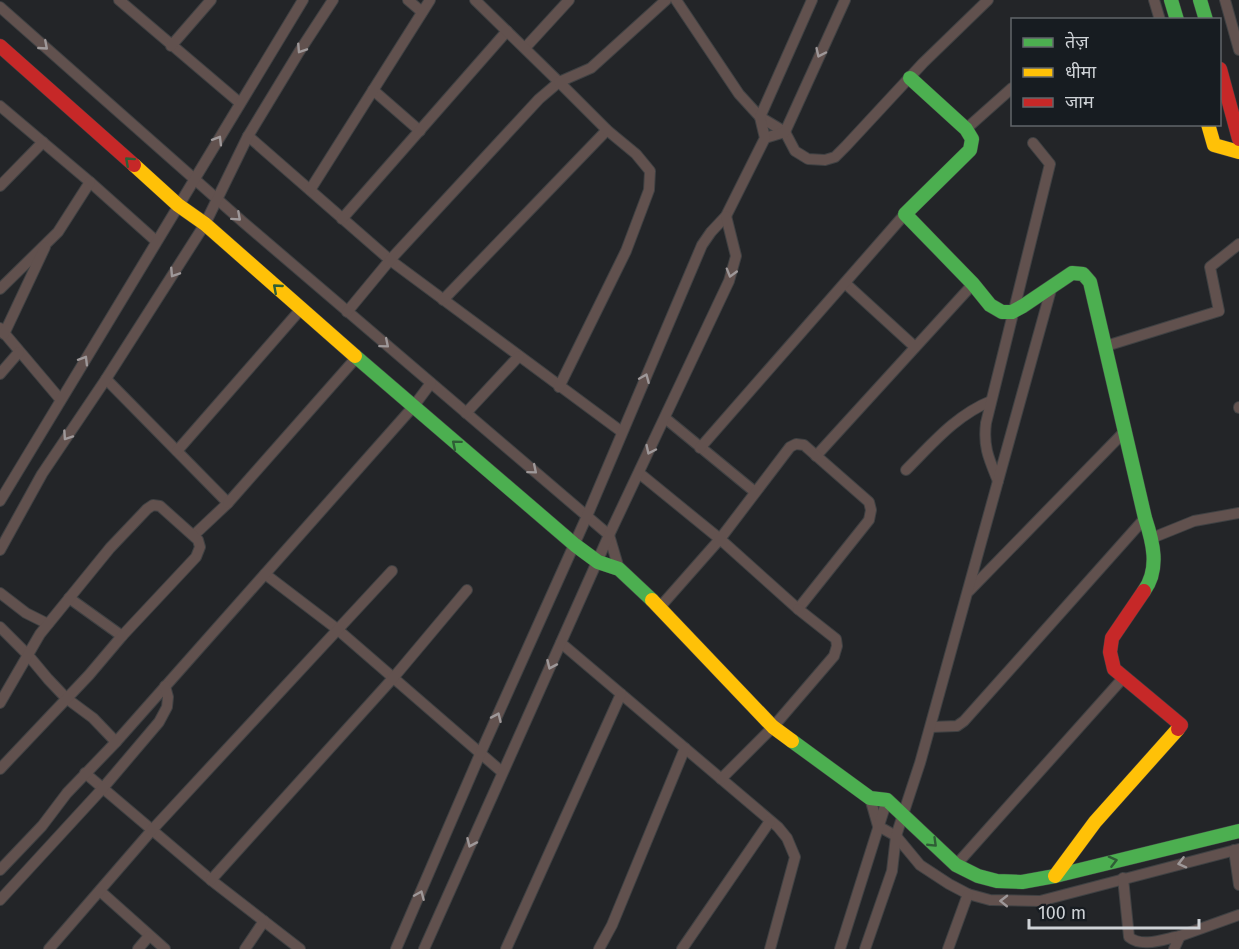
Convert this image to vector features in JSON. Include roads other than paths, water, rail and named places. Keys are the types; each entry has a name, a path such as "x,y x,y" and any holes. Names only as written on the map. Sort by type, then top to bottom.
{"street":[{"path":"171,46 211,0"},
{"path":"0,501 303,0"},
{"path":"0,550 42,474 205,224 248,136 333,0"},
{"path":"408,0 422,12"},
{"path":"309,190 430,0"},
{"path":"525,48 569,0"},
{"path":"347,312 390,260 539,99 559,82 591,68 666,0"},
{"path":"676,0 739,94 760,117 785,132 795,151 808,159 825,160 835,157 987,0"},
{"path":"396,949 481,752 575,545 702,245 726,216 765,138 760,117 812,0"},
{"path":"765,138 785,132 845,0"},
{"path":"1154,0 1159,18"},
{"path":"1172,0 1176,18"},
{"path":"1200,0 1205,18"},
{"path":"1225,0 1239,50"},
{"path":"122,1 171,46 240,103"},
{"path":"479,1 607,130 645,163 650,171 649,190 626,251 559,387"},
{"path":"0,7 347,312 609,535 620,569"},
{"path":"342,219 507,31"},
{"path":"0,46 178,205 205,224 356,358 575,545 598,562 620,569 660,607 772,727 870,798 887,800 956,865 978,876 997,881 1022,882 1239,831"},
{"path":"1221,73 1239,139"},
{"path":"700,448 905,214 970,150 973,143 966,129 910,78"},
{"path":"966,129 1011,89"},
{"path":"373,90 420,131"},
{"path":"0,106 156,241"},
{"path":"1209,126 1214,145 1239,152"},
{"path":"443,300 607,130"},
{"path":"248,136 390,260 622,432"},
{"path":"0,186 43,142"},
{"path":"998,481 987,455 984,440 1050,164 1034,143"},
{"path":"0,289 58,232 90,182"},
{"path":"905,214 973,284 990,305 1002,312 1015,310 1072,273 1085,274 1090,282 1126,430 1144,518 1152,538 1154,560 1150,583 1112,638 1110,652 1114,669 1182,725 1095,822 1055,876"},
{"path":"424,949 609,535 729,281 736,256 726,216"},
{"path":"48,242 2,331 60,399"},
{"path":"1106,346 1219,311 1210,267 1239,244"},
{"path":"845,283 915,347"},
{"path":"816,456 973,284"},
{"path":"865,949 892,871 896,836 930,727 1052,286"},
{"path":"177,451 301,309"},
{"path":"0,374 19,352"},
{"path":"466,412 519,356"},
{"path":"194,535 228,502 356,358"},
{"path":"106,379 228,502"},
{"path":"0,870 42,826 67,793 116,742 413,407 431,383"},
{"path":"906,470 966,413 992,401"},
{"path":"665,418 755,492"},
{"path":"967,593 1126,430"},
{"path":"660,607 720,539 790,447 796,444 804,445 869,502 871,510 869,520 798,609"},
{"path":"639,473 836,639 837,646 834,656 772,727 722,779"},
{"path":"0,703 48,624 110,548 153,505 166,509 200,542 196,557 0,769"},
{"path":"1152,538 1194,521 1239,513"},
{"path":"930,727 957,726 964,721 1144,518"},
{"path":"49,949 153,830 392,571"},
{"path":"265,574 337,629 502,772"},
{"path":"211,880 393,677 467,590"},
{"path":"0,593 26,613 48,624"},
{"path":"69,598 122,636"},
{"path":"0,627 66,698 93,718 116,742"},
{"path":"561,644 722,779 787,838 795,857 770,949"},
{"path":"956,865 1124,677"},
{"path":"0,900 103,788 165,714 168,697 165,686"},
{"path":"506,949 621,694"},
{"path":"599,949 612,925 685,748"},
{"path":"85,773 211,880 300,949"},
{"path":"870,798 878,826 896,836 920,865 968,894 990,900 1040,901 1236,849 1239,885"},
{"path":"840,949 887,800"},
{"path":"682,949 770,821"},
{"path":"1123,878 1129,937 1135,942 1142,943 1180,936 1239,915"},
{"path":"100,891 165,949"},
{"path":"948,949 968,894"},
{"path":"244,949 264,921"},
{"path":"138,949 149,936"},
{"path":"1174,949 1180,936"}]}
